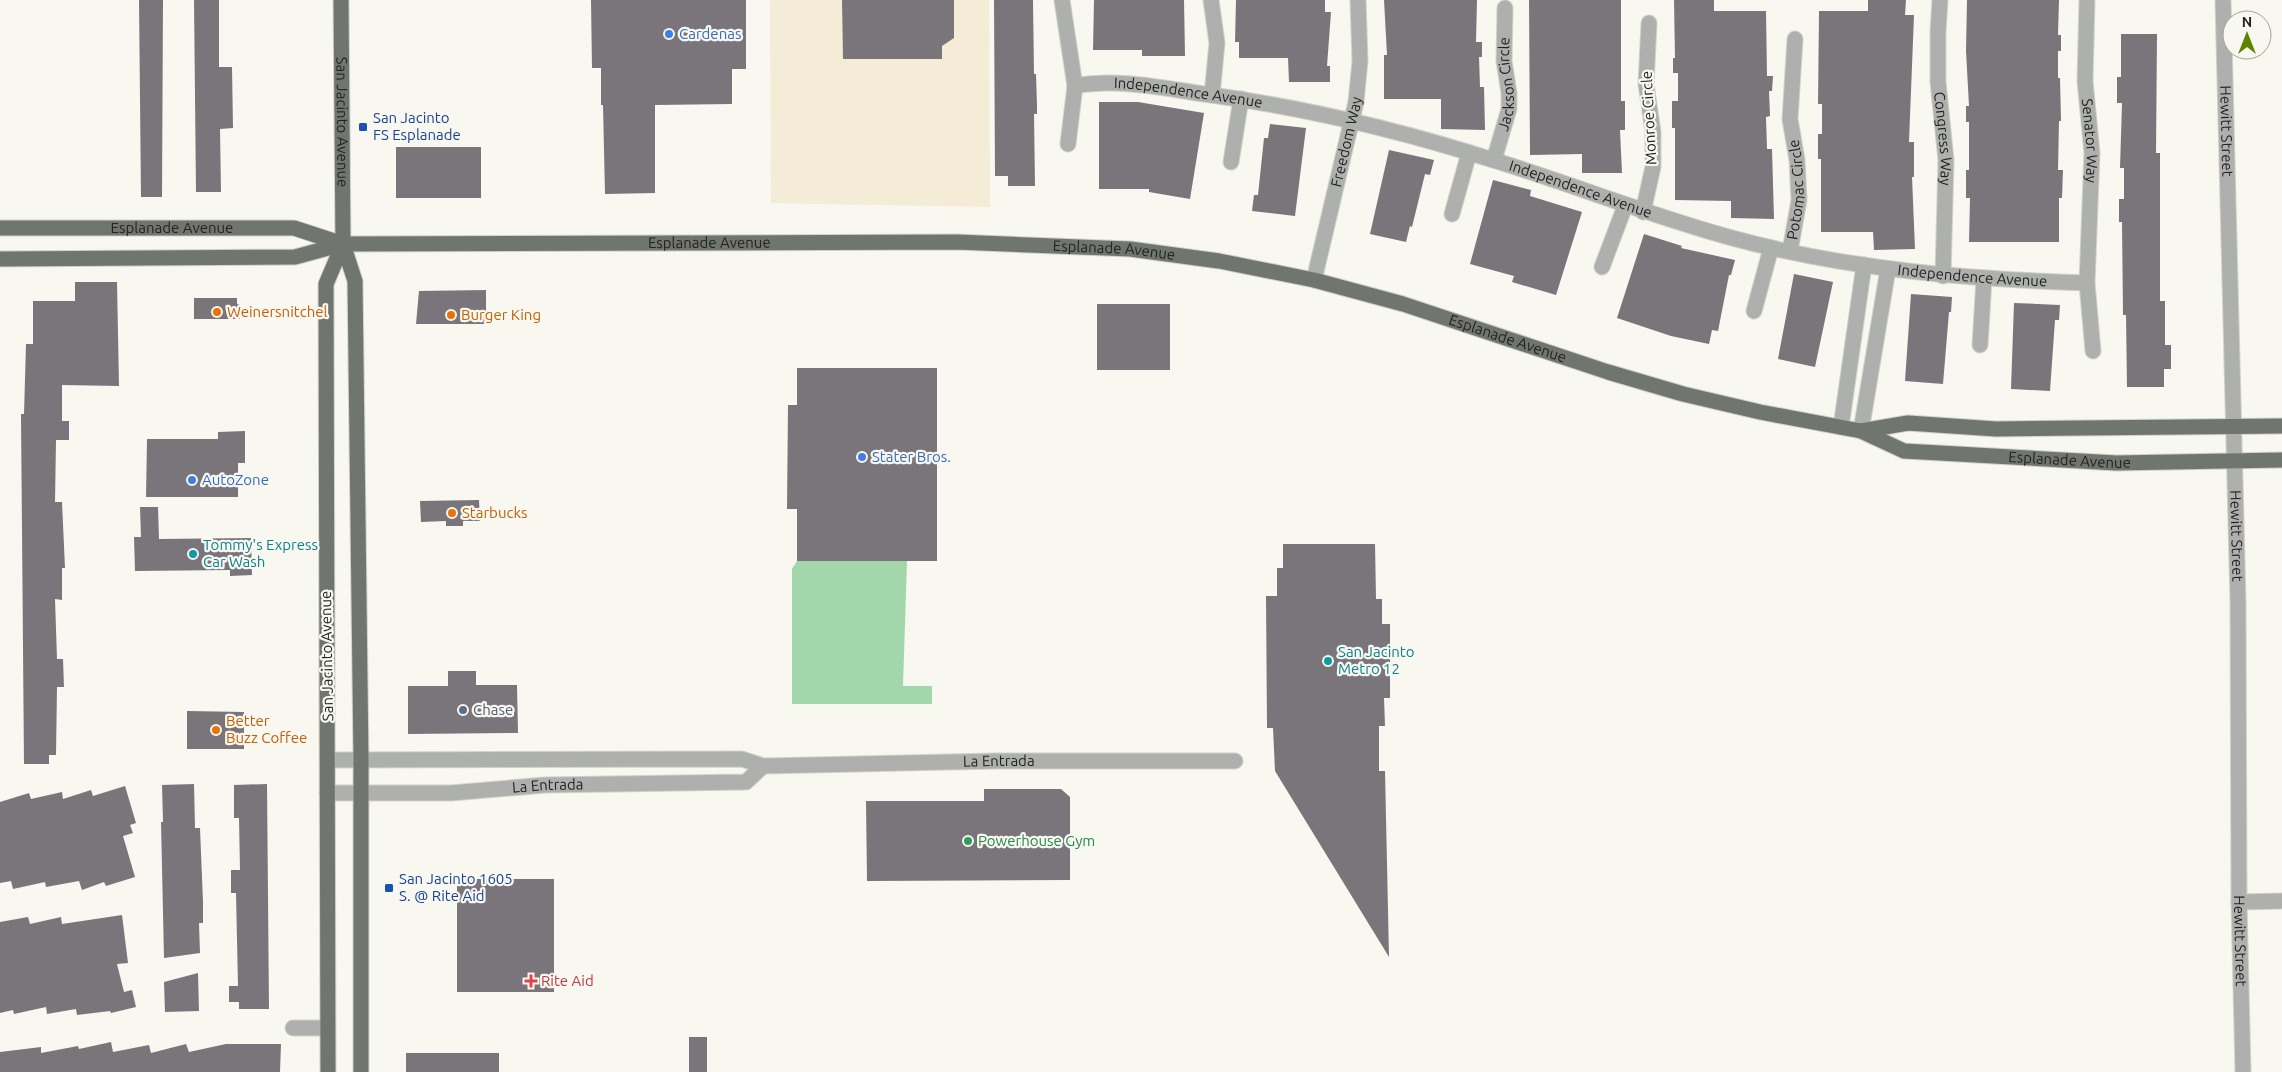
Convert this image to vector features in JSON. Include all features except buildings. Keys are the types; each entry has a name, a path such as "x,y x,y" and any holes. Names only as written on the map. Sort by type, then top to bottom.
{"main road":[{"name":"San Jacinto Avenue","path":"341,0 343,244 355,281 361,760 361,1072"},
{"name":"Esplanade Avenue","path":"0,228 294,228 343,244"},
{"name":"Esplanade Avenue","path":"0,259 295,257 343,244 1003,242 1130,250 1219,261 1314,280 1403,304 1608,372 1683,394 1861,431 1904,451 2116,463 2282,460"},
{"name":"San Jacinto Avenue","path":"328,1072 326,284 343,244"},
{"name":"Esplanade Avenue","path":"1861,431 1908,423 1996,429 2282,426"}],"street":[{"path":"1062,0 1075,86 1068,144"},
{"path":"1211,0 1217,44 1212,95"},
{"name":"Freedom Way","path":"1314,280 1351,122 1360,61 1358,0"},
{"name":"Congress Way","path":"1940,0 1938,82 1946,160 1942,276"},
{"name":"Senator Way","path":"2087,0 2085,80 2092,153 2087,282 2092,351"},
{"name":"Hewitt Street","path":"2223,0 2238,602 2243,1072"},
{"name":"Jackson Circle","path":"1494,160 1509,109 1509,93 1504,61 1505,8"},
{"name":"Monroe Circle","path":"1643,212 1653,167 1653,132 1646,84 1649,23"},
{"name":"Potomac Circle","path":"1790,251 1798,200 1797,160 1790,119 1795,39"},
{"name":"Independence Avenue","path":"1075,86 1095,82 1113,83 1212,95 1241,99 1351,122 1494,160 1624,206 1771,248 1888,269 1942,276 2087,282"},
{"path":"1231,162 1241,99"},
{"path":"1452,214 1469,153"},
{"path":"1602,267 1624,206"},
{"path":"1754,311 1771,248"},
{"path":"1841,427 1864,265"},
{"path":"1861,431 1888,269"},
{"path":"1980,345 1984,279"},
{"name":"La Entrada","path":"328,760 742,759 763,766 997,761 1235,761"},
{"name":"La Entrada","path":"327,793 451,792 545,785 746,782 763,766"},
{"path":"2240,902 2282,901"},
{"path":"293,1028 327,1028"}],"shaded area":[{"path":"770,0 989,0 990,207 771,203"}],"green space":[{"path":"797,561 907,561 903,686 932,686 932,704 792,704 792,569"}],"place":[{"name":"Cardenas","path":"669,34"},
{"name":"San Jacinto FS Esplanade","path":"363,127"},
{"name":"Weinersnitchel","path":"217,312"},
{"name":"Burger King","path":"451,315"},
{"name":"Stater Bros.","path":"862,457"},
{"name":"AutoZone","path":"192,480"},
{"name":"Starbucks","path":"452,513"},
{"name":"Tommy's Express Car Wash","path":"193,554"},
{"name":"San Jacinto Metro 12","path":"1328,661"},
{"name":"Chase","path":"463,710"},
{"name":"Better Buzz Coffee","path":"216,730"},
{"name":"Powerhouse Gym","path":"968,841"},
{"name":"San Jacinto 1605 S. @ Rite Aid","path":"389,888"},
{"name":"Rite Aid","path":"531,981"}]}
